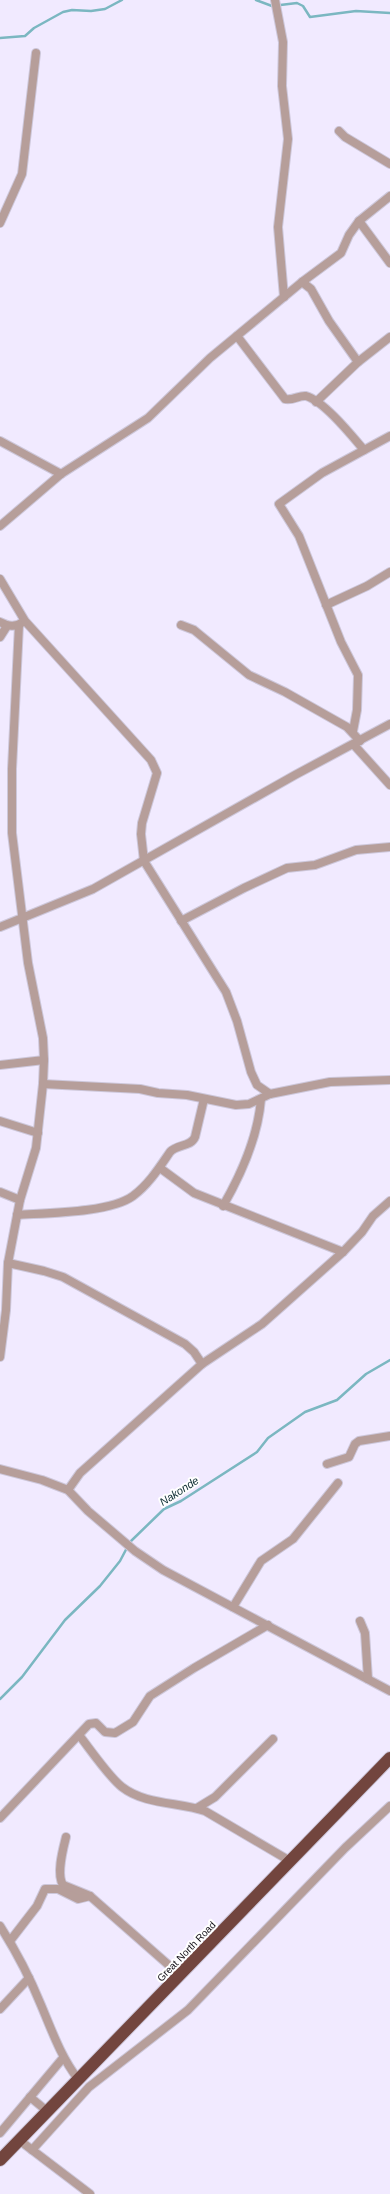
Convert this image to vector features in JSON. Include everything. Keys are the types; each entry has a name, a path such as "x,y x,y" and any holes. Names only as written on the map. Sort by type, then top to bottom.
{"highway":[{"name":"Great North Road","path":"0,2160 390,1758"}],"street":[{"path":"275,0 283,42 282,86 288,139 278,227 284,297"},
{"path":"0,223 22,174 36,53"},
{"path":"339,131 345,137 390,164"},
{"path":"0,526 61,474 148,418 210,358 302,282 341,253 348,235 359,221 390,196"},
{"path":"359,221 390,263"},
{"path":"302,282 311,289 329,321 358,362"},
{"path":"237,336 285,399 291,400 305,396 316,402 332,413 364,450"},
{"path":"316,402 358,362 390,337"},
{"path":"390,436 322,473 279,504 299,536 326,605 358,675 357,710 352,731 357,743 390,785"},
{"path":"0,441 61,474"},
{"path":"326,605 367,586 390,572"},
{"path":"0,579 22,623 150,760 156,769 155,784 142,823 141,834 144,861 226,992 237,1022 251,1072 257,1085 270,1094"},
{"path":"0,637 4,624 22,623"},
{"path":"0,1357 6,1310 8,1264 20,1200 36,1148 44,1060 43,1038 28,963 12,833 12,769 22,623"},
{"path":"181,625 194,630 249,675 285,692 352,731"},
{"path":"0,927 93,889 295,775 390,724"},
{"path":"181,921 244,888 287,868 315,865 356,850 390,847"},
{"path":"0,1065 44,1060"},
{"path":"43,1084 140,1089 158,1093 187,1095 228,1104 242,1105 270,1094 330,1082 390,1080"},
{"path":"223,1206 240,1175 259,1120 261,1098"},
{"path":"17,1215 81,1211 126,1200 140,1190 160,1168 171,1151 194,1140 204,1099"},
{"path":"0,1122 38,1133"},
{"path":"160,1168 194,1193 223,1206 343,1252"},
{"path":"0,1192 20,1200"},
{"path":"68,1490 80,1473 202,1364 262,1324 343,1252 362,1232 373,1216 390,1201"},
{"path":"8,1264 44,1271 63,1277 186,1344 194,1352 202,1364"},
{"path":"327,1464 349,1457 355,1444 360,1441 390,1436"},
{"path":"0,1469 42,1480 68,1490 88,1511 135,1551 163,1570 233,1606 390,1692"},
{"path":"233,1606 261,1561 293,1539 338,1483"},
{"path":"360,1621 365,1633 368,1679"},
{"path":"0,1818 92,1723 99,1725 105,1732 115,1733 133,1722 150,1696 194,1668 268,1625"},
{"path":"79,1735 123,1788 151,1799 197,1808 290,1861"},
{"path":"197,1808 215,1797 273,1739"},
{"path":"32,2150 89,2087 188,2010 340,1853 390,1806"},
{"path":"66,1837 61,1858 61,1881 65,1887 90,1896 180,1975"},
{"path":"10,1941 37,1906 45,1889 58,1889 78,1899 90,1896"},
{"path":"0,1926 10,1941 29,1978 63,2058 78,2079"},
{"path":"0,2009 29,1978"},
{"path":"0,2133 63,2058"},
{"path":"30,2097 47,2112"},
{"path":"19,2140 90,2194"}],"waterway":[{"path":"0,38 25,36 34,28 63,12 72,10 91,11 105,9 122,0"},
{"path":"256,0 272,6 297,3 303,6 310,17 356,11 390,13"},
{"name":"Nakonde","path":"0,1699 22,1677 65,1620 100,1586 120,1561 130,1542 164,1509 181,1501 257,1452 268,1438 305,1412 337,1400 366,1374 390,1360"}]}
